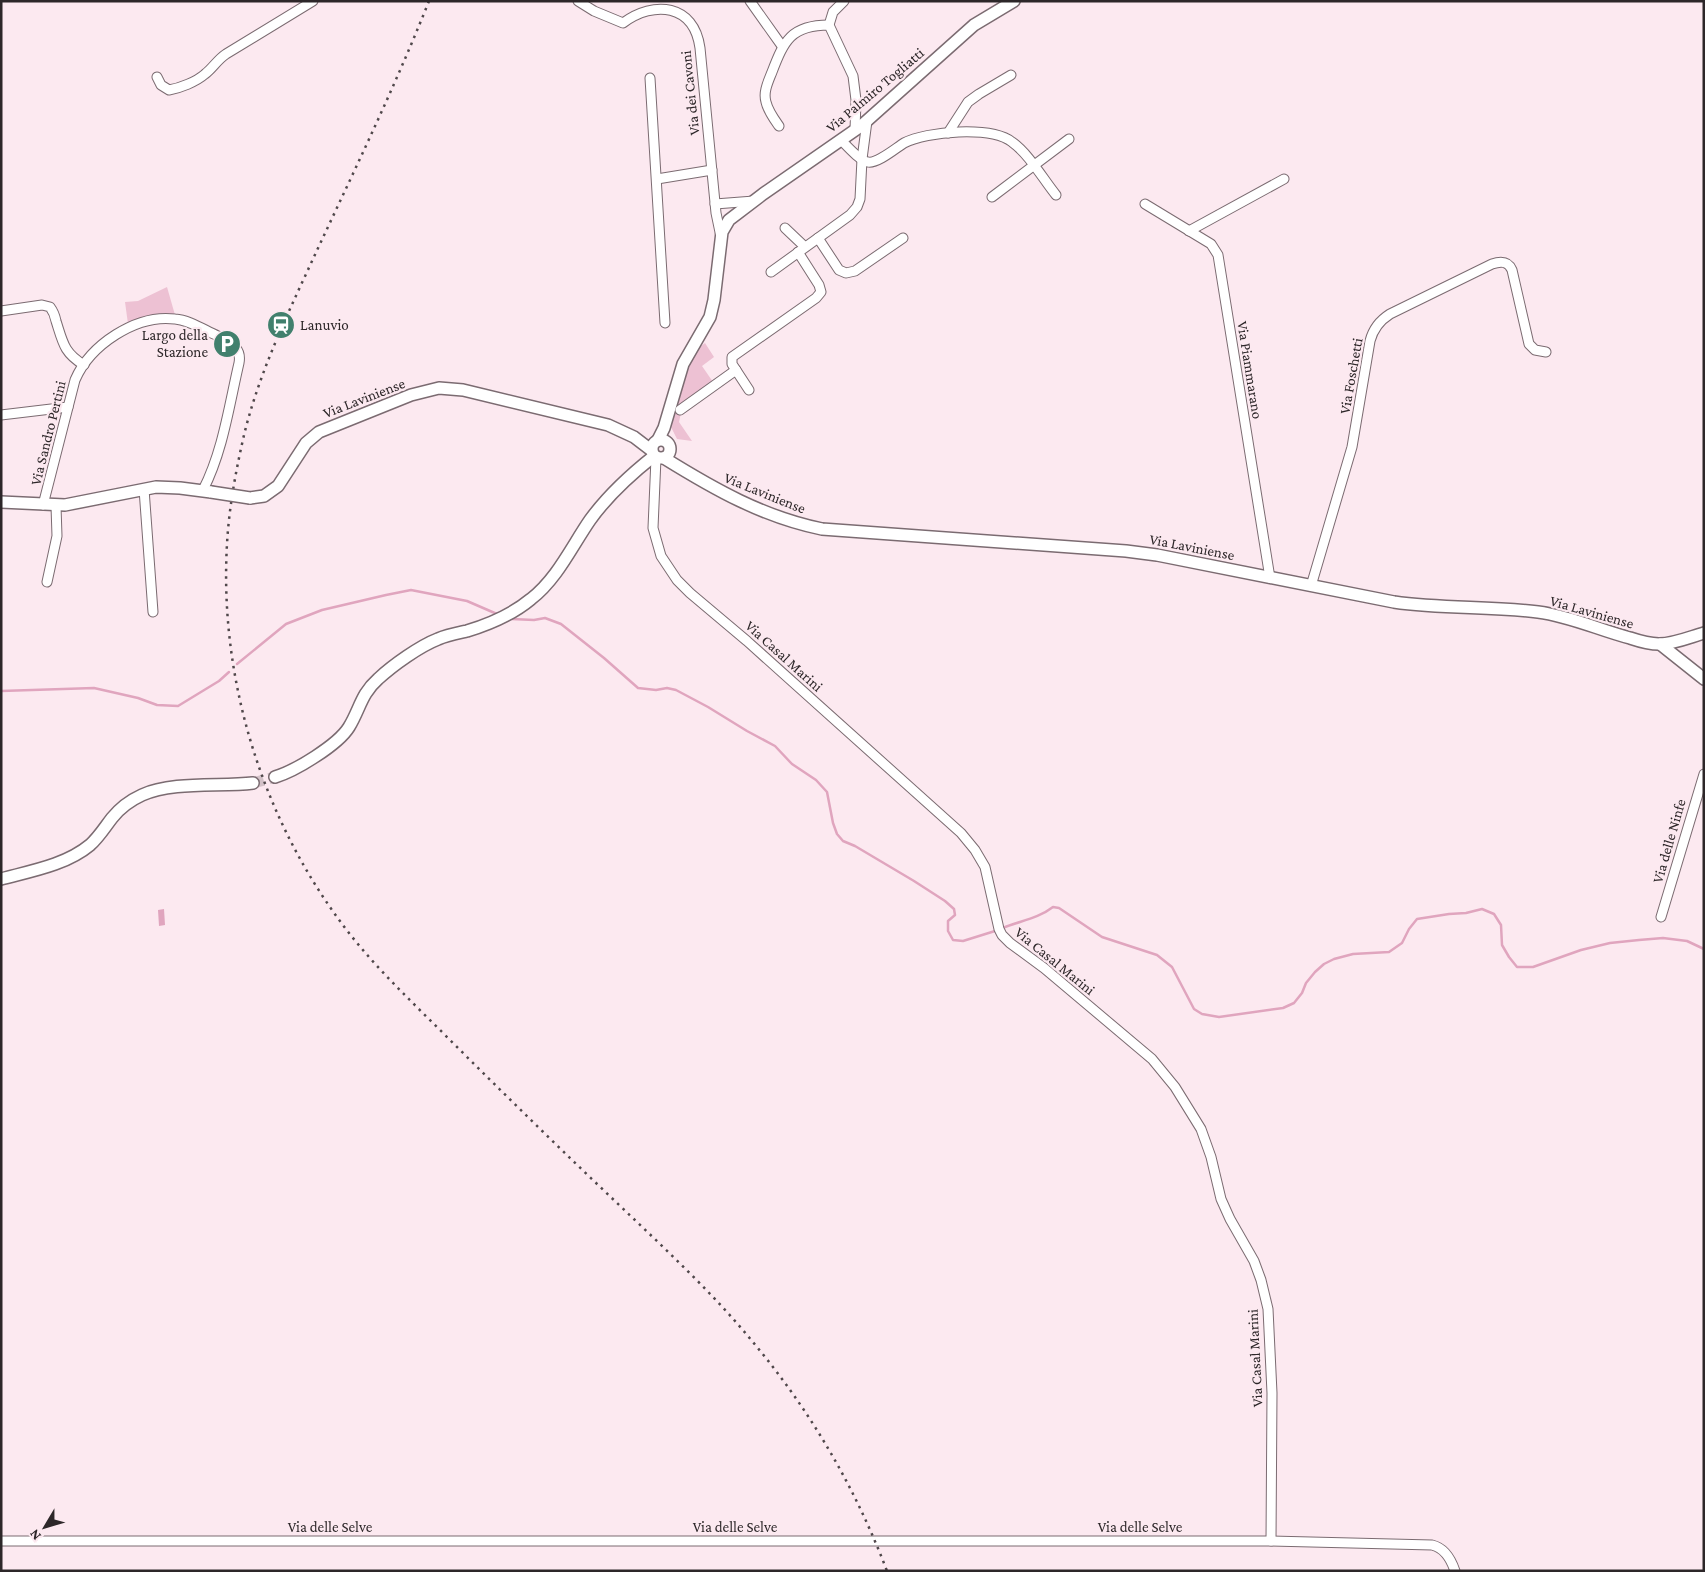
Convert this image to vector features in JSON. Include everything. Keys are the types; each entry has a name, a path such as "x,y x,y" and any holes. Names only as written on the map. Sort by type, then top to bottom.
{"street":[{"path":"158,77 161,86 169,90 196,80 226,54 313,1"},
{"name":"Via dei Cavoni","path":"578,1 600,14 623,23 644,12 666,9 684,15 694,27 700,48 715,204 721,237"},
{"path":"750,1 782,46"},
{"path":"844,1 832,12 829,25 853,76 856,100 855,130"},
{"name":"Via Palmiro Togliatti","path":"659,449 683,364 710,317 714,300 721,237 729,220 867,121 963,34 986,17 1014,1"},
{"path":"779,126 767,108 765,93 782,46 796,33 815,26 829,25"},
{"path":"948,133 968,102 1011,75"},
{"path":"650,78 665,323"},
{"path":"771,272 857,208 860,198 862,159 867,121"},
{"path":"842,140 862,159 874,162 908,142 948,133 983,133 1004,137 1017,146 1056,195"},
{"path":"992,197 1069,139"},
{"path":"657,179 712,170"},
{"path":"1189,231 1284,179"},
{"path":"715,204 754,201"},
{"name":"Via Piammarano","path":"1145,204 1211,244 1218,258 1270,578"},
{"path":"749,390 731,362 731,359 735,354 820,295 820,285 801,250 785,228"},
{"path":"818,238 839,270 846,273 855,271 903,238"},
{"name":"Via Foschetti","path":"1311,586 1352,446 1370,341 1374,329 1380,321 1390,314 1492,264 1505,262 1512,270 1529,344 1535,350 1546,352"},
{"path":"1,311 42,305 50,306 66,351 84,365"},
{"name":"Via Sandro Pertini","path":"44,505 75,380 84,365 91,356 130,326 161,318 175,318 189,322 236,347 240,354 218,456 207,491"},
{"path":"680,410 736,370"},
{"name":"Via Laviniense","path":"207,491 250,498 264,496 278,486 306,443 319,432 399,399 436,389 463,390 603,424 634,436 659,449 680,468 713,488 757,509 793,522 822,529 1126,551 1157,555 1411,604 1544,613 1570,618 1622,636 1660,644 1704,633"},
{"path":"1,416 68,407"},
{"path":"275,777 304,763 343,735 351,724 360,702 374,683 420,648 442,638 502,617 536,595 548,582 604,503 628,477 659,449"},
{"name":"Via Casal Marini","path":"659,449 652,516 653,531 661,556 677,580 958,830 975,850 985,867 999,929 1004,938 1050,973 1147,1055 1175,1087 1195,1118 1208,1147 1221,1199 1254,1261 1267,1304 1270,1323 1272,1386 1271,1541"},
{"path":"1,502 56,506 79,503 144,488 161,487 207,491"},
{"path":"144,488 153,612"},
{"path":"48,582 57,536 56,506"},
{"path":"1660,644 1704,679"},
{"name":"Via delle Ninfe","path":"1661,917 1704,774"},
{"path":"1,879 56,864 82,851 98,838 120,810 143,795 157,790 191,786 253,784"},
{"name":"Via delle Selve","path":"1,1542 1271,1541 1432,1545 1444,1551 1452,1562 1455,1571"}],"shaded area":[{"path":"167,287 175,315 128,324 125,302 138,301"},
{"path":"705,343 714,357 702,366 713,382 683,404 679,422 692,441 677,439 671,427 685,370 695,351"},
{"path":"164,909 165,925 159,926 158,910"}],"waterway":[{"path":"237,664 286,624 322,610 411,590 467,601 497,614"},
{"path":"512,619 534,620 545,618 561,624 638,688 656,690 667,688 676,690 775,746 792,764 816,780 827,792 833,823 837,834 843,841 855,846 914,881 954,909 955,915 948,921 948,931 953,940 963,941 995,931"},
{"path":"1,691 94,688 138,698 157,705 178,706 219,681 229,672"},
{"path":"1003,928 1036,917 1053,907 1059,908 1102,937 1157,955 1172,967 1194,1009 1202,1014 1219,1017 1283,1008 1294,1003 1315,972 1324,964 1334,959 1353,954 1389,952 1402,943 1417,919 1466,913 1482,909 1494,914 1501,925 1502,945 1517,967 1533,967 1581,950 1610,943 1639,940 1663,938 1687,941 1704,949"}],"tunnel":[{"path":"253,783 275,777"}],"railway":[{"path":"429,1 390,94 267,362 244,435 229,516 226,596 231,648 240,699 253,749 271,798 293,846 319,891 349,933 371,960 407,997 686,1270 752,1341 793,1394 829,1450 861,1509 887,1571"}],"place":[{"name":"Lanuvio","path":"281,325"},
{"name":"Largo della Stazione","path":"227,344"}]}
